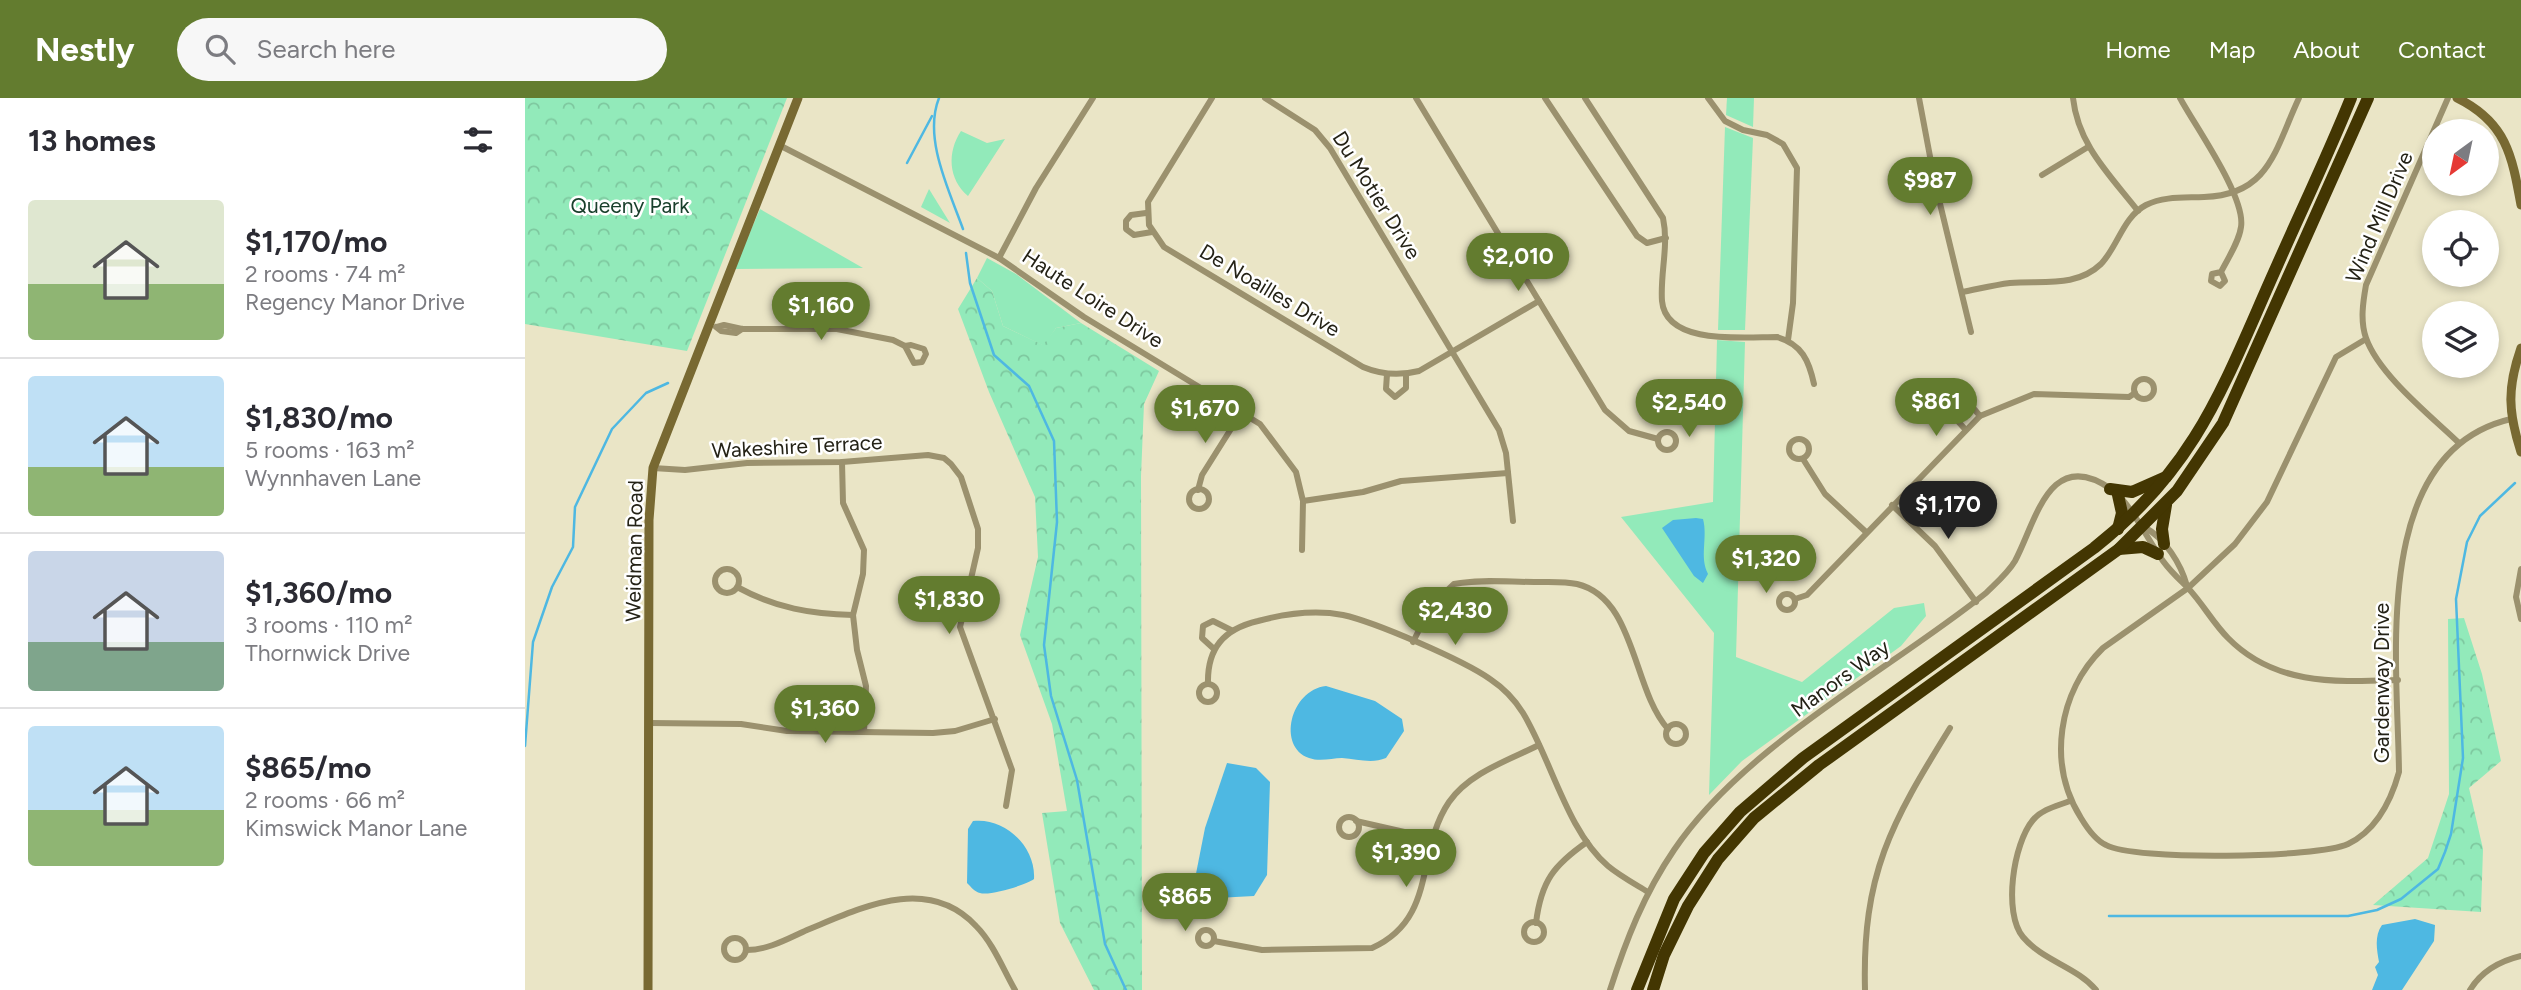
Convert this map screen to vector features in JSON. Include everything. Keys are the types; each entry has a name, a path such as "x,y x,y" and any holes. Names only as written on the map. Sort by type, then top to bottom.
{"highway":[{"path":"1637,990 1662,924 1688,876 1721,831 1760,793 2118,529 2172,474 2214,406 2351,98"},
{"path":"1653,990 1676,929 1718,859 1775,799 2119,549 2166,505 2194,470 2223,423 2368,98"},
{"path":"2118,529 2122,513 2114,492 2132,492 2172,474"},
{"path":"2119,549 2161,549 2166,505"},
{"path":"1662,990 1676,929"}],"street":[{"name":"Weidman Road","path":"648,990 649,520 653,468 712,326 798,98"},
{"path":"999,258 1036,188 1093,98"},
{"path":"1152,232 1135,235 1126,229 1126,220 1131,215 1147,217 1148,202 1212,98"},
{"name":"Du Motier Drive","path":"1265,98 1315,130 1329,148 1454,352 1499,430 1509,473 1513,521"},
{"path":"1416,98 1605,410 1629,431 1658,439"},
{"path":"1545,98 1637,236 1647,243 1666,238"},
{"path":"1585,98 1660,209 1666,238 1662,299 1669,318 1676,326 1703,335 1777,337 1788,340 1808,360 1814,384"},
{"path":"1708,98 1725,121 1743,130 1767,135 1783,144 1797,168 1788,340"},
{"path":"1919,98 1935,183 1971,332"},
{"path":"2073,98 2077,123 2088,147 2138,211"},
{"path":"2180,98 2233,193 2242,224 2221,272"},
{"path":"1962,292 2005,284 2061,282 2089,274 2112,250 2138,211 2172,198 2233,193 2253,185 2267,168 2298,98"},
{"name":"Wind Mill Drive","path":"2448,98 2366,285 2362,308 2366,339 2377,359 2459,443"},
{"path":"2457,98 2484,114 2504,138 2521,205"},
{"name":"Haute Loire Drive","path":"779,145 999,258 1084,317 1259,424 1281,448 1296,472 1303,501 1302,550"},
{"path":"2042,175 2088,147"},
{"name":"De Noailles Drive","path":"1147,217 1152,232 1164,247 1363,367 1387,374 1419,371 1539,301"},
{"path":"712,326 721,331 737,333 742,329 837,328 893,340 905,346"},
{"path":"2097,990 2088,980 2030,944 2018,931 2013,916 2017,857 2025,832 2043,811 2070,801 2063,771 2060,739 2061,726 2076,685 2103,648 2188,588 2220,561 2255,520 2289,462 2336,357 2366,339"},
{"path":"2521,348 2509,392 2511,419 2521,452"},
{"name":"De Noailles Drive","path":"1387,374 1386,389 1395,397 1406,388 1406,374"},
{"path":"1964,428 1940,400 1937,391 1941,385 1953,384 1980,416"},
{"path":"1795,599 1807,595 1964,428 1980,416 2034,394 2129,397 2134,393"},
{"path":"1198,489 1202,475 1241,413"},
{"name":"Gardenway Drive","path":"2070,801 2097,838 2106,845 2127,852 2308,853 2350,843 2372,826 2395,787 2399,772 2399,575 2409,526 2433,476 2459,443 2489,424 2511,419"},
{"name":"Wakeshire Terrace","path":"653,468 685,470 747,463 842,462 928,455 944,458 961,477 977,520 978,548 960,627 977,679 995,719"},
{"path":"1803,459 1825,494 1866,532"},
{"path":"842,462 843,503 864,550 863,574 853,615 857,650 866,687 864,732"},
{"path":"1303,501 1363,492 1401,481 1509,473"},
{"name":"Manors Way","path":"1610,990 1627,937 1648,892 1675,849 1735,780 1769,752 1976,602 2013,564 2047,492 2060,482 2082,478 2114,492"},
{"path":"2114,492 2144,527 2153,532 2176,579 2188,588 2229,640 2271,669 2315,680 2398,680"},
{"path":"1892,505 1935,546 1976,602"},
{"path":"2144,527 2147,538 2183,572 2188,588"},
{"path":"2521,569 2516,597 2521,619"},
{"path":"1413,642 1431,606 1440,594 1454,584 1566,582 1586,587 1605,599 1619,617 1650,702 1668,729"},
{"path":"739,588 775,606 821,614 853,615"},
{"path":"1208,684 1209,661 1214,649 1231,630 1263,619 1324,613 1364,622 1413,642 1494,682 1522,711 1587,842 1609,867 1648,892"},
{"path":"1214,649 1202,638 1203,626 1213,621 1231,630"},
{"path":"650,723 729,724 774,730 943,733 995,719 1012,770 1006,806"},
{"path":"1865,990 1870,895 1884,845 1905,799 1950,728"},
{"path":"1214,941 1262,950 1357,949 1372,948 1386,942 1406,924 1414,910 1445,809 1468,782 1539,745"},
{"path":"1356,821 1435,839"},
{"path":"1536,923 1545,885 1552,871 1587,842"},
{"path":"747,950 768,947 871,905 912,897 946,906 976,925 1015,990"},
{"path":"2470,990 2497,964 2521,956"}],"green space":[{"name":"Queeny Park","path":"525,98 787,98 687,351 525,324"},
{"path":"1727,98 1754,98 1753,127 1726,115"},
{"path":"1725,127 1753,138 1745,330 1718,330"},
{"path":"961,131 987,143 1005,139 968,196 957,182 952,165 953,148"},
{"path":"929,189 950,223 921,207"},
{"path":"760,209 863,268 734,269"},
{"path":"987,258 1016,274 1081,323 1056,328 1044,346 1003,326 992,291 977,278"},
{"path":"977,278 992,291 1003,326 1043,345 1056,328 1081,323 1159,371 1144,404 1141,476 1142,990 1094,990 1060,923 1042,813 1067,811 1052,724 1020,635 1038,557 1035,497 989,392 958,309"},
{"path":"1717,340 1745,342 1736,657 1802,682 1894,608 1924,603 1926,616 1901,646 1742,761 1709,795 1714,633 1621,517 1713,502"},
{"path":"2464,618 2482,674 2501,761 2469,788 2483,849 2481,912 2373,905 2428,858 2449,794 2448,619"}],"water":[{"path":"1703,519 1704,526 1704,561 1708,574 1703,583 1694,576 1662,528 1673,520"},
{"path":"1326,686 1375,701 1402,719 1404,731 1386,758 1370,761 1342,758 1317,760 1299,752 1293,743 1291,731 1296,708 1304,697"},
{"path":"1227,763 1256,768 1270,782 1267,875 1254,896 1198,899 1192,894 1205,828"},
{"path":"973,821 996,824 1016,836 1030,855 1034,879 992,893 976,892 967,883 968,829"},
{"path":"2415,919 2435,925 2434,941 2402,990 2372,990 2378,975 2375,967 2379,962 2379,929 2382,925"}],"waterway":[{"path":"939,98 934,130 936,147 963,229"},
{"path":"907,163 932,116"},
{"path":"966,253 970,283 994,355 1029,386 1054,441 1057,522 1044,645 1051,696 1077,780 1105,944 1126,990"},
{"path":"525,746 533,642 552,587 573,547 575,507 612,429 646,393 668,383"},
{"path":"2109,916 2348,916 2377,910 2401,899 2438,869 2451,834 2463,758 2456,599 2467,542 2480,516 2515,483"}]}
